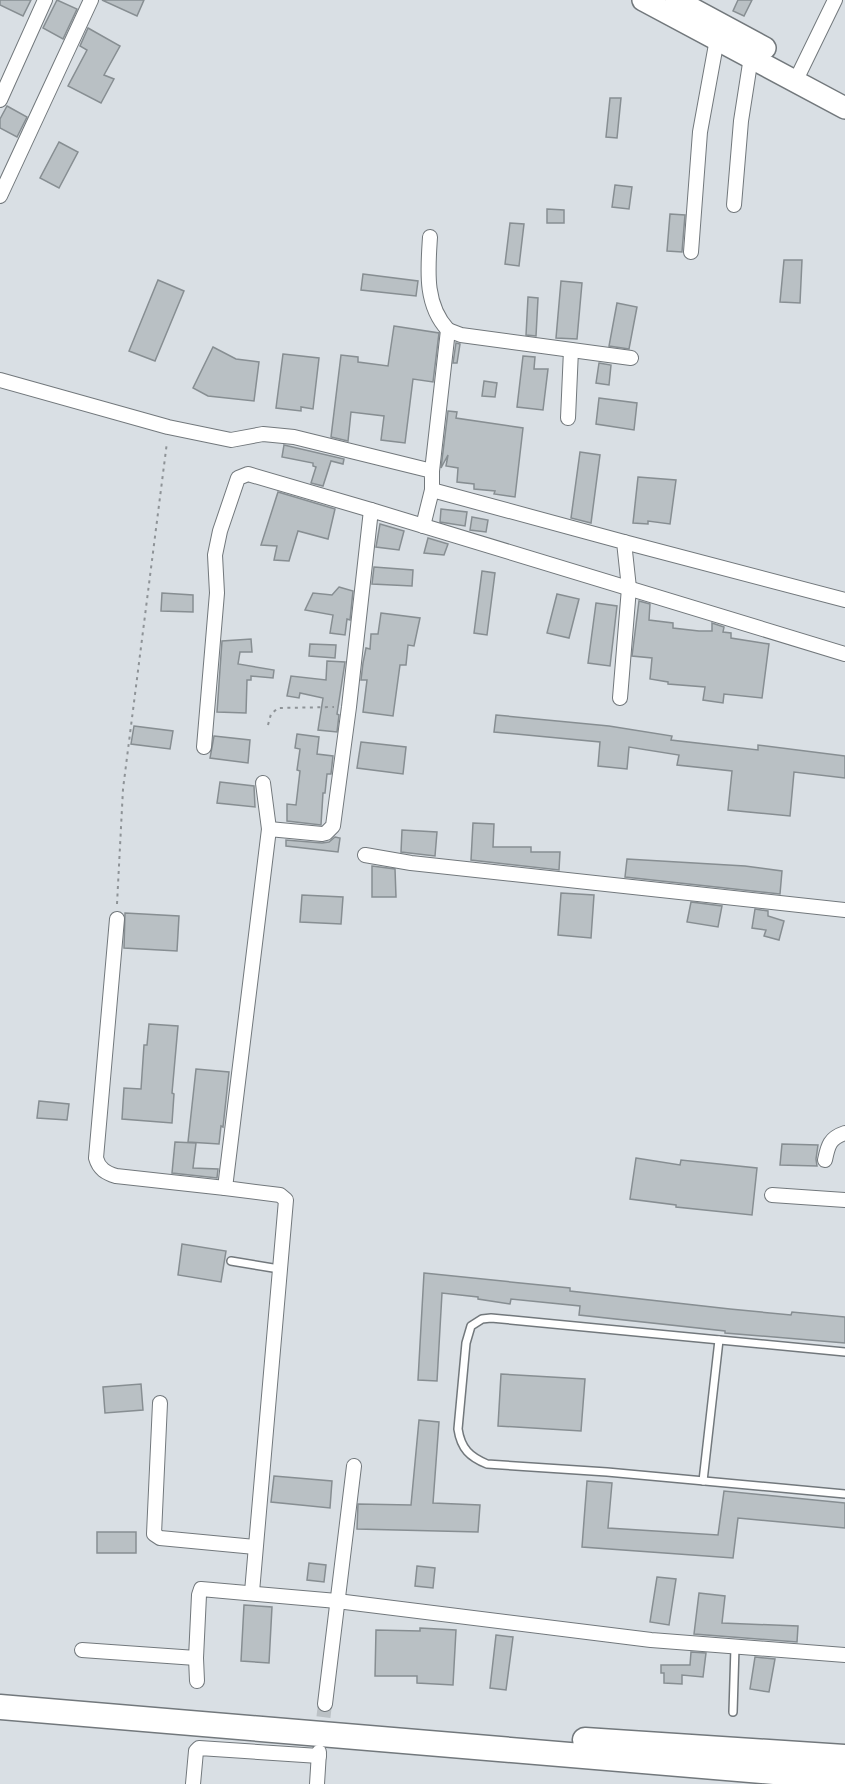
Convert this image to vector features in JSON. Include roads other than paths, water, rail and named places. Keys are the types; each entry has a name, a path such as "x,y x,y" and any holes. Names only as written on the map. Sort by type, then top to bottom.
{"highway":[{"path":"0,1692 511,1735 845,1757"},
{"path":"0,1707 845,1778"}],"main road":[{"path":"643,0 751,57 845,91"},
{"path":"676,0 799,74 845,108"}],"street":[{"path":"0,100 45,0"},
{"path":"0,196 91,0"},
{"path":"799,74 835,0"},
{"path":"691,252 700,132 717,39"},
{"path":"734,205 741,121 751,57"},
{"path":"430,237 428,276 430,291 436,315 448,330 461,335 631,358"},
{"path":"423,526 432,490 432,471 448,330"},
{"path":"567,418 572,350"},
{"path":"0,380 168,427 231,440 263,434 294,437 432,471"},
{"path":"204,747 217,593 216,555 220,531 238,478 248,474 845,654"},
{"path":"432,490 845,600"},
{"path":"269,829 322,834 333,826 371,510"},
{"path":"620,698 629,588 624,542"},
{"path":"225,1188 269,829 263,783"},
{"path":"365,855 411,863 845,910"},
{"path":"117,919 96,1158 98,1163 105,1171 116,1176 280,1195 285,1200 252,1592"},
{"path":"825,1160 829,1144 834,1138 845,1133"},
{"path":"772,1195 845,1200"},
{"path":"160,1403 154,1534 160,1538 255,1547"},
{"path":"325,1704 354,1466"},
{"path":"197,1681 196,1658 201,1589 337,1601 651,1640 845,1655"},
{"path":"82,1650 196,1658"},
{"path":"193,1784 196,1751 199,1748 319,1754 317,1784"}],"lane":[{"path":"231,1262 279,1269"},
{"path":"845,1352 483,1319 471,1326 466,1343 459,1430 464,1449 473,1458 487,1464 845,1494"},
{"path":"703,1481 719,1340"},
{"path":"733,1712 735,1647"}],"tunnel":[{"path":"321,1738 325,1704"}]}
